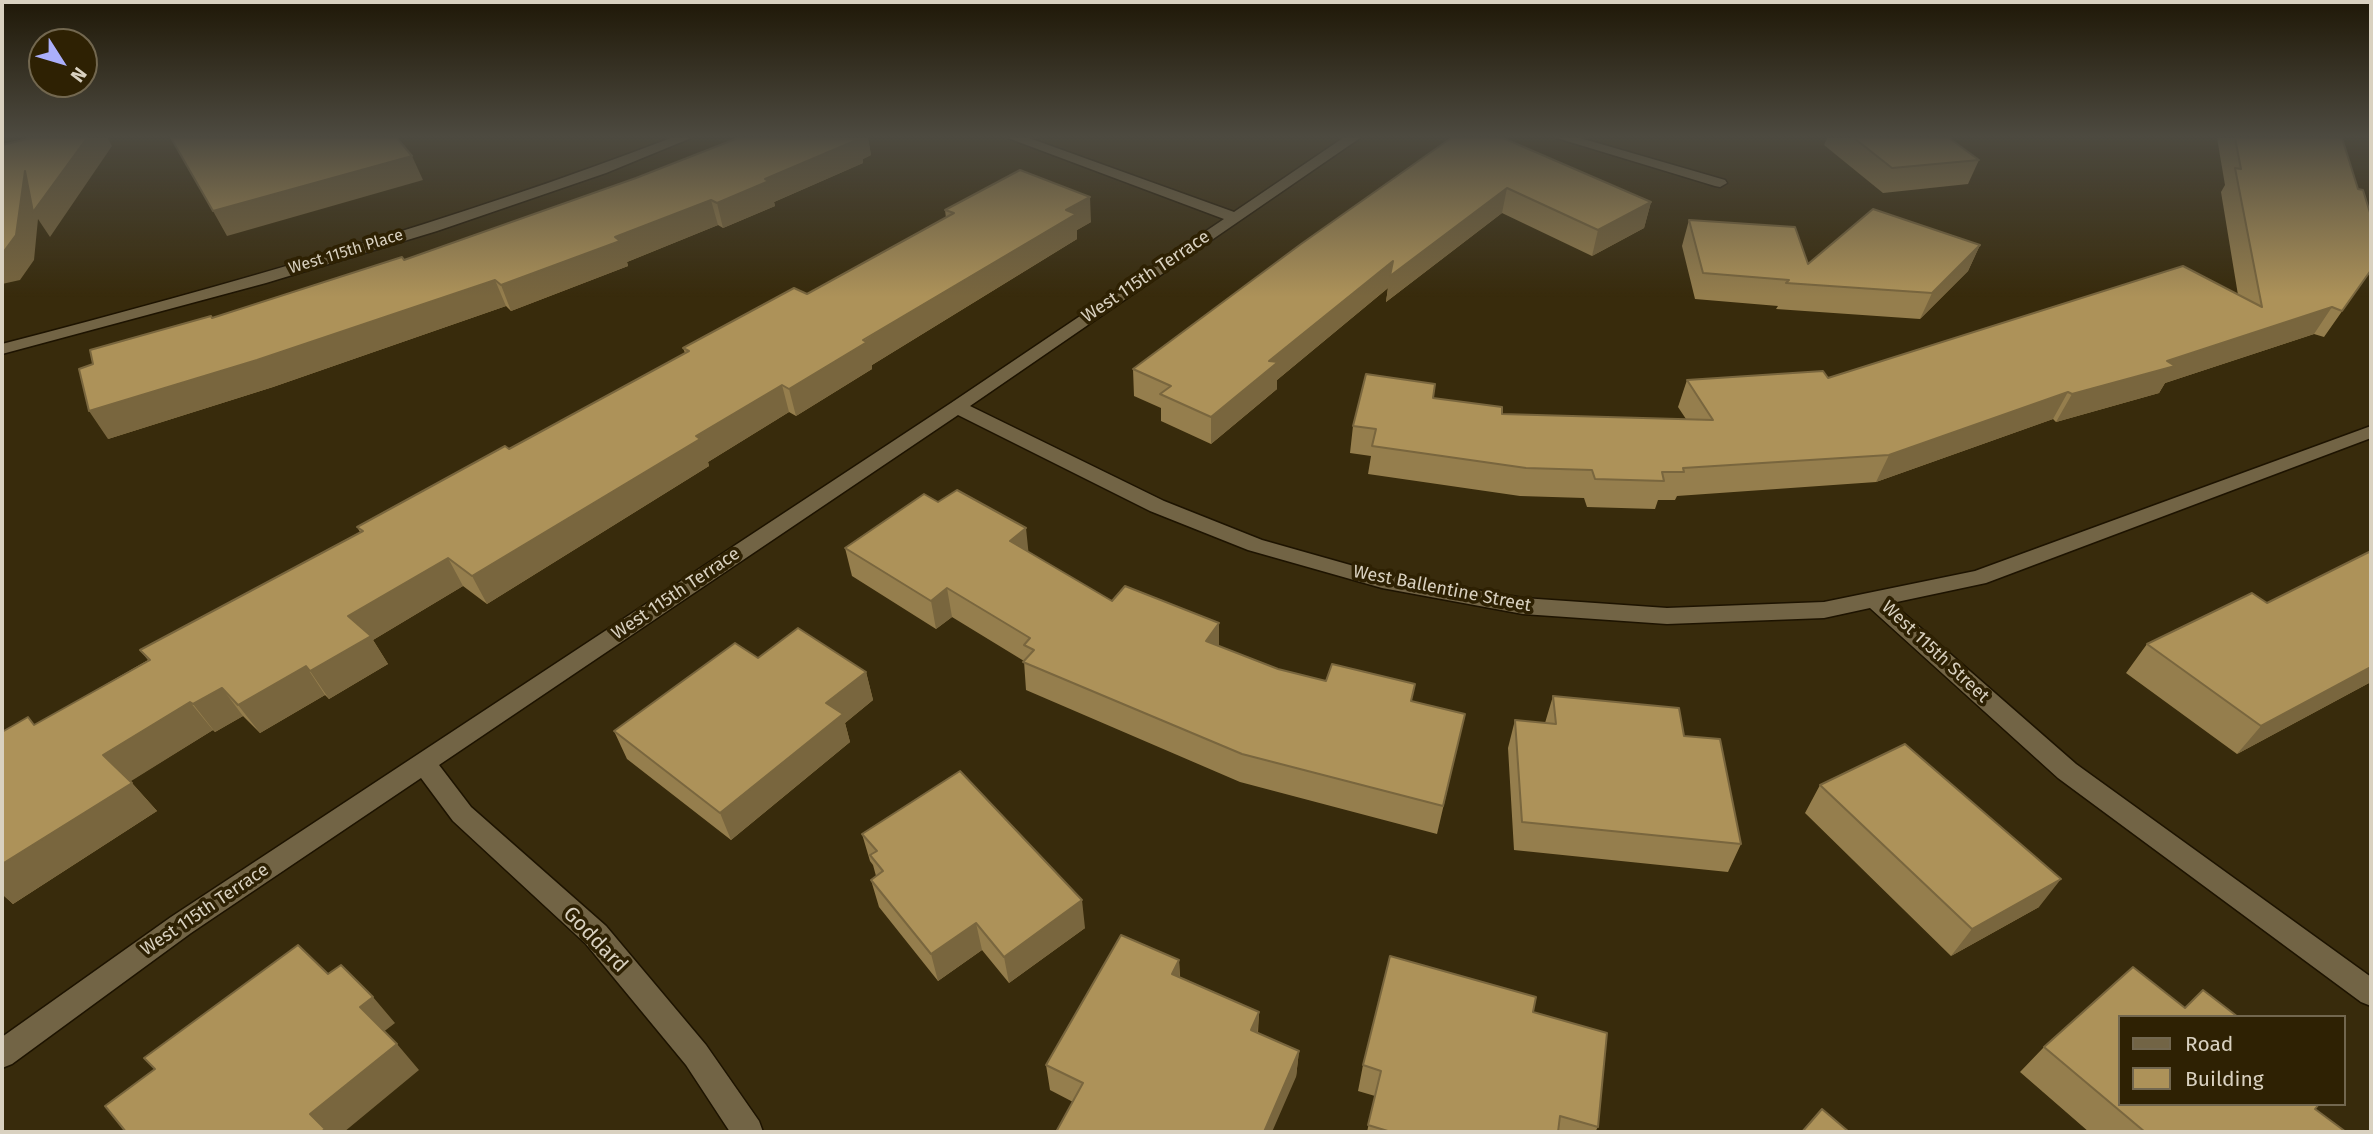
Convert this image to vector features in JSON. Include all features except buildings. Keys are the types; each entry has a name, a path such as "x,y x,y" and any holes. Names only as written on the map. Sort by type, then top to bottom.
{"street":[{"name":"West 115th Place","path":"2,349 305,265 488,209 538,191"},
{"path":"1162,191 1234,217"},
{"name":"West 115th Terrace","path":"2,1054 181,925 957,407 1273,191"},
{"name":"West Ballentine Street","path":"957,407 1157,506 1255,545 1382,581 1522,606 1667,616 1785,613 1876,601"},
{"name":"West 115th Street","path":"1876,601 1979,578 2371,432"},
{"name":"West 115th Street","path":"1876,601 2067,771 2371,993"},
{"name":"Goddard","path":"424,764 463,814 596,935 696,1055 748,1132"}]}
